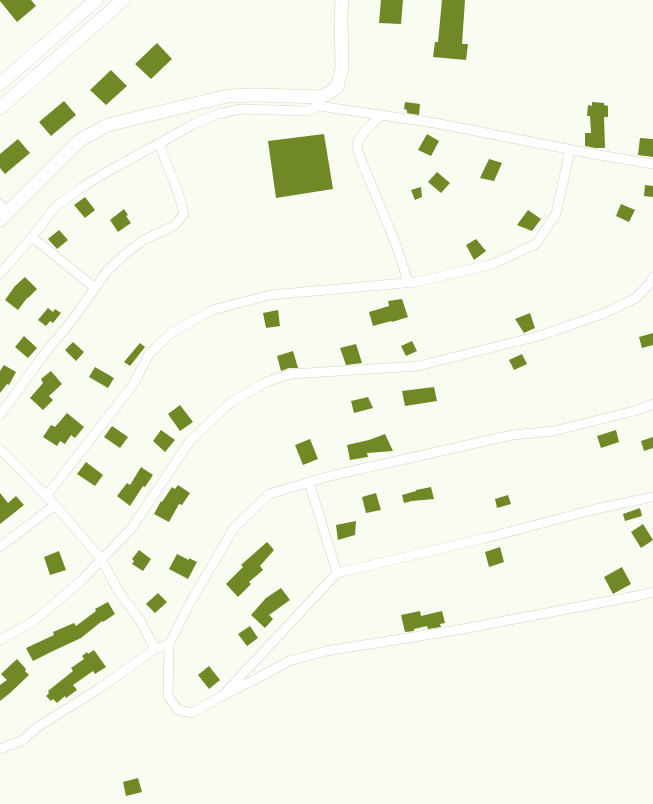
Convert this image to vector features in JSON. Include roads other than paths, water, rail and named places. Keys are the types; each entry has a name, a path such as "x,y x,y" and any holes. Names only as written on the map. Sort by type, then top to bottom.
{"street":[{"path":"0,84 96,0"},
{"path":"0,108 123,0"},
{"path":"0,274 56,206 105,173 194,124 218,114 241,109 307,111 319,102 337,86 342,68 342,0"},
{"path":"2,212 80,140 108,125 227,96 259,95 319,102 381,115 435,123 570,150 653,164"},
{"path":"381,115 365,131 357,142 358,152 397,248 408,282"},
{"path":"0,414 42,357 73,319 107,271 142,241 175,225 184,214 178,192 159,144"},
{"path":"46,496 133,385 149,354 171,333 212,310 270,296 416,282 493,264 536,244 556,214 570,150"},
{"path":"32,237 95,288"},
{"path":"0,640 34,621 80,582 131,529 190,441 231,402 266,382 291,374 418,366 539,336 604,313 636,298 651,282 653,277"},
{"path":"653,404 634,411 554,431 512,435 330,476 269,494 234,528 190,603 169,644 168,696 178,710 192,712 289,662 326,651 456,630 653,592"},
{"path":"0,449 55,505 102,560 117,589 141,622 155,649"},
{"path":"309,482 337,572"},
{"path":"222,696 337,572 486,538 596,509 653,497"},
{"path":"0,547 55,505"},
{"path":"0,749 23,740 36,728 100,688 155,649 169,644"}]}
